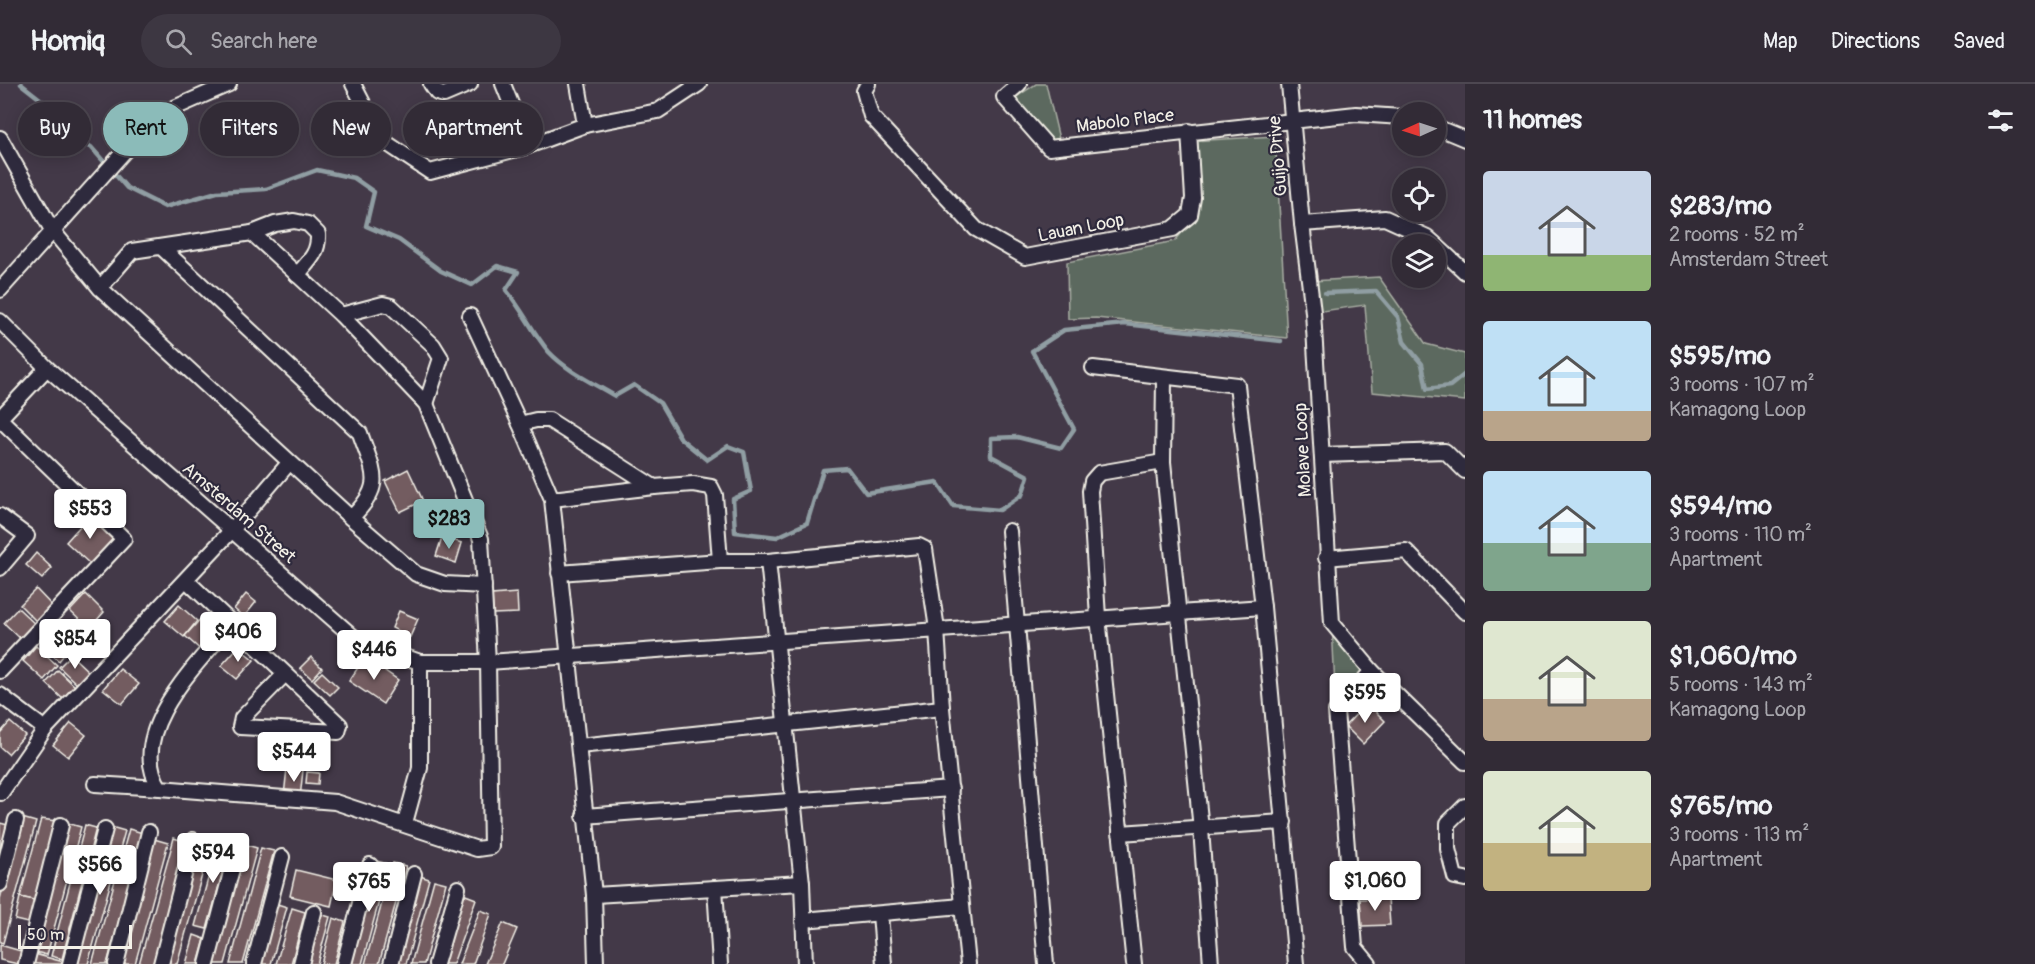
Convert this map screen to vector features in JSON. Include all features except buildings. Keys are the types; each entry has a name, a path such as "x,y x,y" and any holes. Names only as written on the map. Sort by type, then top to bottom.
{"street":[{"path":"0,290 156,116 229,84"},
{"path":"353,84 382,140 403,154"},
{"path":"431,84 437,93 444,95 470,84"},
{"path":"503,84 510,102"},
{"path":"578,84 585,125"},
{"name":"Lauan Loop","path":"868,84 864,91 871,116 976,229 1025,257 1173,229 1190,215 1193,198 1189,131"},
{"name":"Mabolo Place","path":"1019,84 1004,97 1049,148 1356,114 1392,116"},
{"name":"Guijo Drive","path":"1289,84 1302,224"},
{"path":"543,140 585,125 658,111 695,85"},
{"path":"1446,131 1465,139"},
{"path":"0,138 52,230 100,288 289,463 416,574 445,584 484,586"},
{"path":"406,156 430,172 490,156"},
{"path":"1302,224 1384,218 1420,234"},
{"path":"100,288 132,251 252,233 275,224 294,221 308,224 318,234 319,245 315,255 297,275"},
{"name":"Molave Loop","path":"1302,224 1312,303 1323,455 1326,558 1332,623 1372,671 1465,762"},
{"path":"95,784 335,802 405,823 477,849 491,847 488,662 481,539 426,404 340,315 252,233"},
{"path":"161,247 360,433 374,471 374,490 351,518"},
{"path":"1446,255 1465,272"},
{"path":"340,315 383,304 391,306 433,345 441,358 426,404"},
{"path":"470,316 552,499 594,896 596,964"},
{"name":"Amsterdam Street","path":"0,321 47,368 358,641 420,662 488,662 568,658 1098,617 1263,608"},
{"path":"0,671 124,539 0,418 47,368"},
{"path":"1093,368 1238,385 1263,608 1296,964"},
{"path":"1164,378 1163,462 1201,829 1211,964"},
{"path":"520,424 549,420 654,487"},
{"path":"1323,455 1445,451 1465,471"},
{"path":"1134,964 1098,617 1090,491 1092,481 1099,473 1163,462"},
{"path":"1,793 45,729 231,531 289,463"},
{"path":"552,499 693,484 711,487 715,495 720,561"},
{"path":"0,516 27,536 0,568"},
{"path":"1009,531 1015,624 1046,964"},
{"path":"559,573 720,561 768,561 919,546 925,549 929,563 937,629 942,708 968,964"},
{"path":"1326,558 1406,551 1465,612"},
{"path":"768,561 802,883 805,964"},
{"path":"186,580 340,724 338,732 240,727 242,718 285,674"},
{"path":"160,788 151,774 152,735 172,695 232,621"},
{"path":"405,823 420,768 420,662"},
{"path":"1369,964 1354,947 1336,711 1372,671"},
{"path":"0,695 45,729"},
{"path":"579,747 784,723 942,708"},
{"path":"584,816 951,789"},
{"path":"1465,806 1448,823 1448,849 1455,877 1465,879"},
{"path":"1,876 16,820"},
{"path":"1120,833 1284,822"},
{"path":"26,964 61,825"},
{"path":"70,964 105,829"},
{"path":"116,964 149,832"},
{"path":"161,964 193,840"},
{"path":"207,964 237,846"},
{"path":"254,964 282,857"},
{"path":"344,964 370,865"},
{"path":"391,964 414,874"},
{"path":"594,896 802,883"},
{"path":"436,964 459,888"},
{"path":"715,888 719,964"},
{"path":"803,920 962,906"},
{"path":"301,964 315,912"},
{"path":"880,914 884,964"}],"green space":[{"path":"1036,84 1046,84 1059,139 1050,141 1016,97"},
{"path":"1275,136 1287,338 1096,318 1068,319 1067,262 1175,241 1194,218 1192,141"},
{"path":"1379,277 1426,344 1465,354 1465,401 1372,392 1365,305 1315,312 1312,281"},
{"path":"1332,623 1372,671 1336,711"}],"waterway":[{"path":"21,84 44,102 49,133 91,147 127,188 165,207 217,192 266,189 317,170 354,178 374,192 366,226 399,240 441,271 472,285 497,266 518,272 506,290 543,345 564,365 615,396 634,385 660,403 681,439 707,460 728,446 744,452 751,491 733,499 735,532 777,537 807,523 823,470 847,468 866,493 937,482 953,506 1000,510 1022,495 1028,476 991,456 991,438 1017,437 1061,448 1074,429 1032,351 1064,330 1125,324 1281,341"},
{"path":"1325,293 1376,291 1398,317 1404,342 1422,364 1427,389 1450,386 1465,374"}]}
